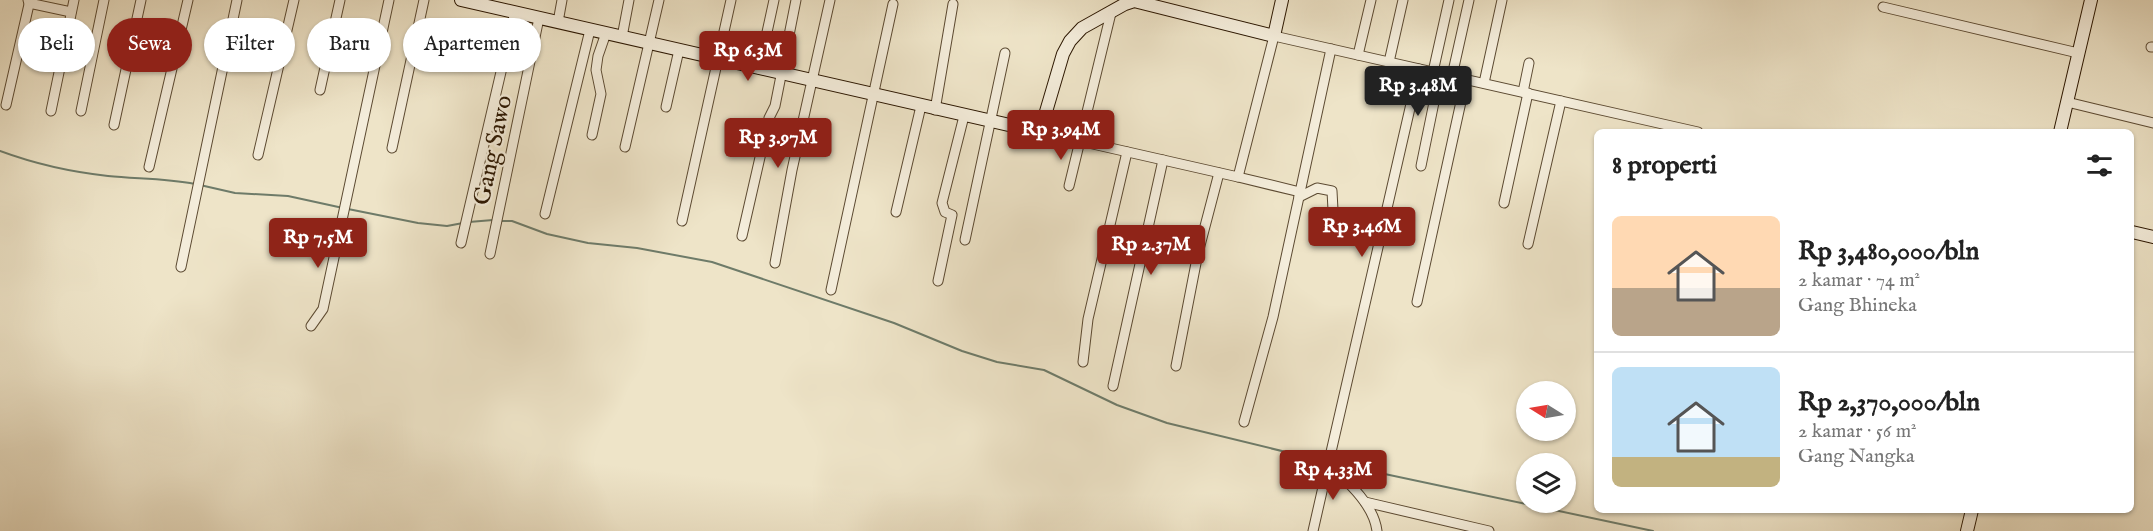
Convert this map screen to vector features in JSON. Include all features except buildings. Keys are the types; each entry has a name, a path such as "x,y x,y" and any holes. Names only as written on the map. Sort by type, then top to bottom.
{"street":[{"path":"51,111 74,0"},
{"path":"81,111 104,0"},
{"path":"114,125 141,0"},
{"path":"149,167 188,0"},
{"path":"181,267 195,190 237,0"},
{"path":"258,155 294,0"},
{"path":"320,90 340,0"},
{"path":"311,326 323,309 389,0"},
{"path":"392,148 424,0"},
{"path":"461,0 539,18"},
{"path":"558,22 562,0"},
{"path":"622,37 629,0"},
{"path":"625,147 651,44 659,0"},
{"path":"682,221 731,0"},
{"path":"759,69 774,0"},
{"path":"742,236 782,74 796,0"},
{"path":"775,263 830,0"},
{"path":"1238,177 1282,0"},
{"path":"1358,55 1371,0"},
{"path":"1389,62 1403,0"},
{"path":"1421,166 1449,0"},
{"path":"1452,76 1469,0"},
{"path":"1484,83 1502,0"},
{"path":"6,105 29,1 71,12"},
{"path":"1040,132 1070,41 1082,28 1134,1 1274,36 1685,129"},
{"path":"2061,129 2088,1"},
{"path":"831,290 893,4"},
{"path":"935,110 953,4"},
{"path":"1883,7 2078,53"},
{"path":"461,243 515,12"},
{"path":"1069,186 1111,13"},
{"path":"541,18 935,110 1238,177 1300,194 1317,188 1332,191 1333,210 1329,228"},
{"path":"545,214 590,30"},
{"path":"592,135 601,94 596,70 606,33"},
{"path":"1244,422 1273,317 1331,49"},
{"path":"666,107 679,50"},
{"path":"964,240 1005,52"},
{"path":"1504,203 1526,93 1529,63"},
{"path":"1313,531 1419,69"},
{"name":"Gang Sawo","path":"490,254 528,72"},
{"path":"1417,302 1466,79"},
{"path":"1528,244 1561,101"},
{"path":"2067,102 2153,123"},
{"path":"896,212 921,106"},
{"path":"938,281 952,215 945,212 942,203 964,116"},
{"path":"1083,362 1090,307 1127,152"},
{"path":"1113,386 1163,160"},
{"path":"1176,366 1198,253 1219,173"},
{"path":"2134,232 2153,237"},
{"path":"1329,460 1365,502 1374,516 1377,531"},
{"path":"1365,502 1489,531"},
{"path":"1967,531 1971,513"}],"waterway":[{"path":"0,151 40,164 80,172 195,184"},
{"path":"200,185 235,193 288,196 343,208"},
{"path":"348,209 418,223 447,226 463,223"},
{"path":"469,222 493,220"},
{"path":"499,221 512,221 547,234 588,243 637,248 712,262 894,323 962,351 997,362 1044,370 1117,405 1167,423 1327,462"},
{"path":"1333,463 1653,531"}]}
